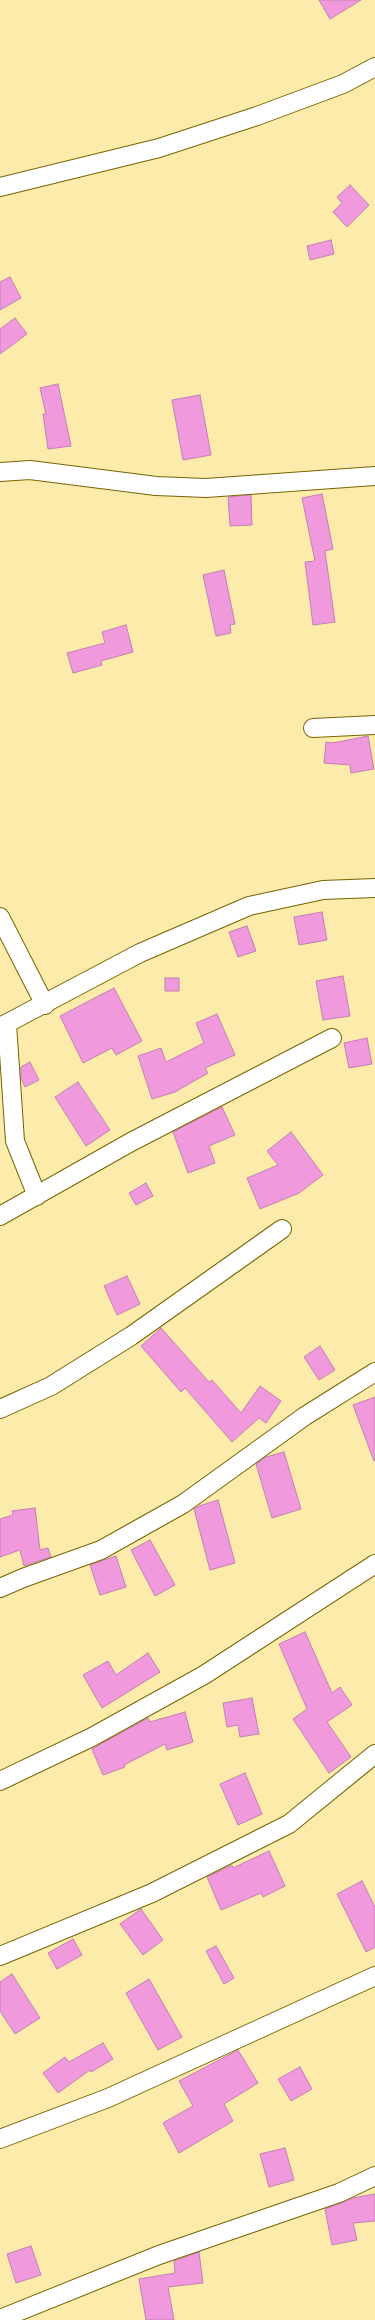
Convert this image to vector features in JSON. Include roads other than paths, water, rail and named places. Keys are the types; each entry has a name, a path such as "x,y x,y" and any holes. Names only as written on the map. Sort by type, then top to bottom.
{"street":[{"path":"0,187 159,148 257,116 343,84 375,67"},
{"path":"0,472 30,470 156,486 206,488 375,476"},
{"path":"313,728 375,725"},
{"path":"37,1196 15,1141 3,1025 140,953 249,906 323,890 375,888"},
{"path":"0,917 45,1004"},
{"path":"0,1216 131,1142 332,1038"},
{"path":"0,1409 51,1386 131,1336 282,1229"},
{"path":"0,1588 101,1550 183,1504 306,1416 375,1372"},
{"path":"0,1781 92,1737 204,1675 375,1564"},
{"path":"0,1956 152,1893 289,1824 375,1754"},
{"path":"0,2139 108,2098 375,1976"},
{"path":"0,2319 159,2255 340,2193 375,2176"}]}
